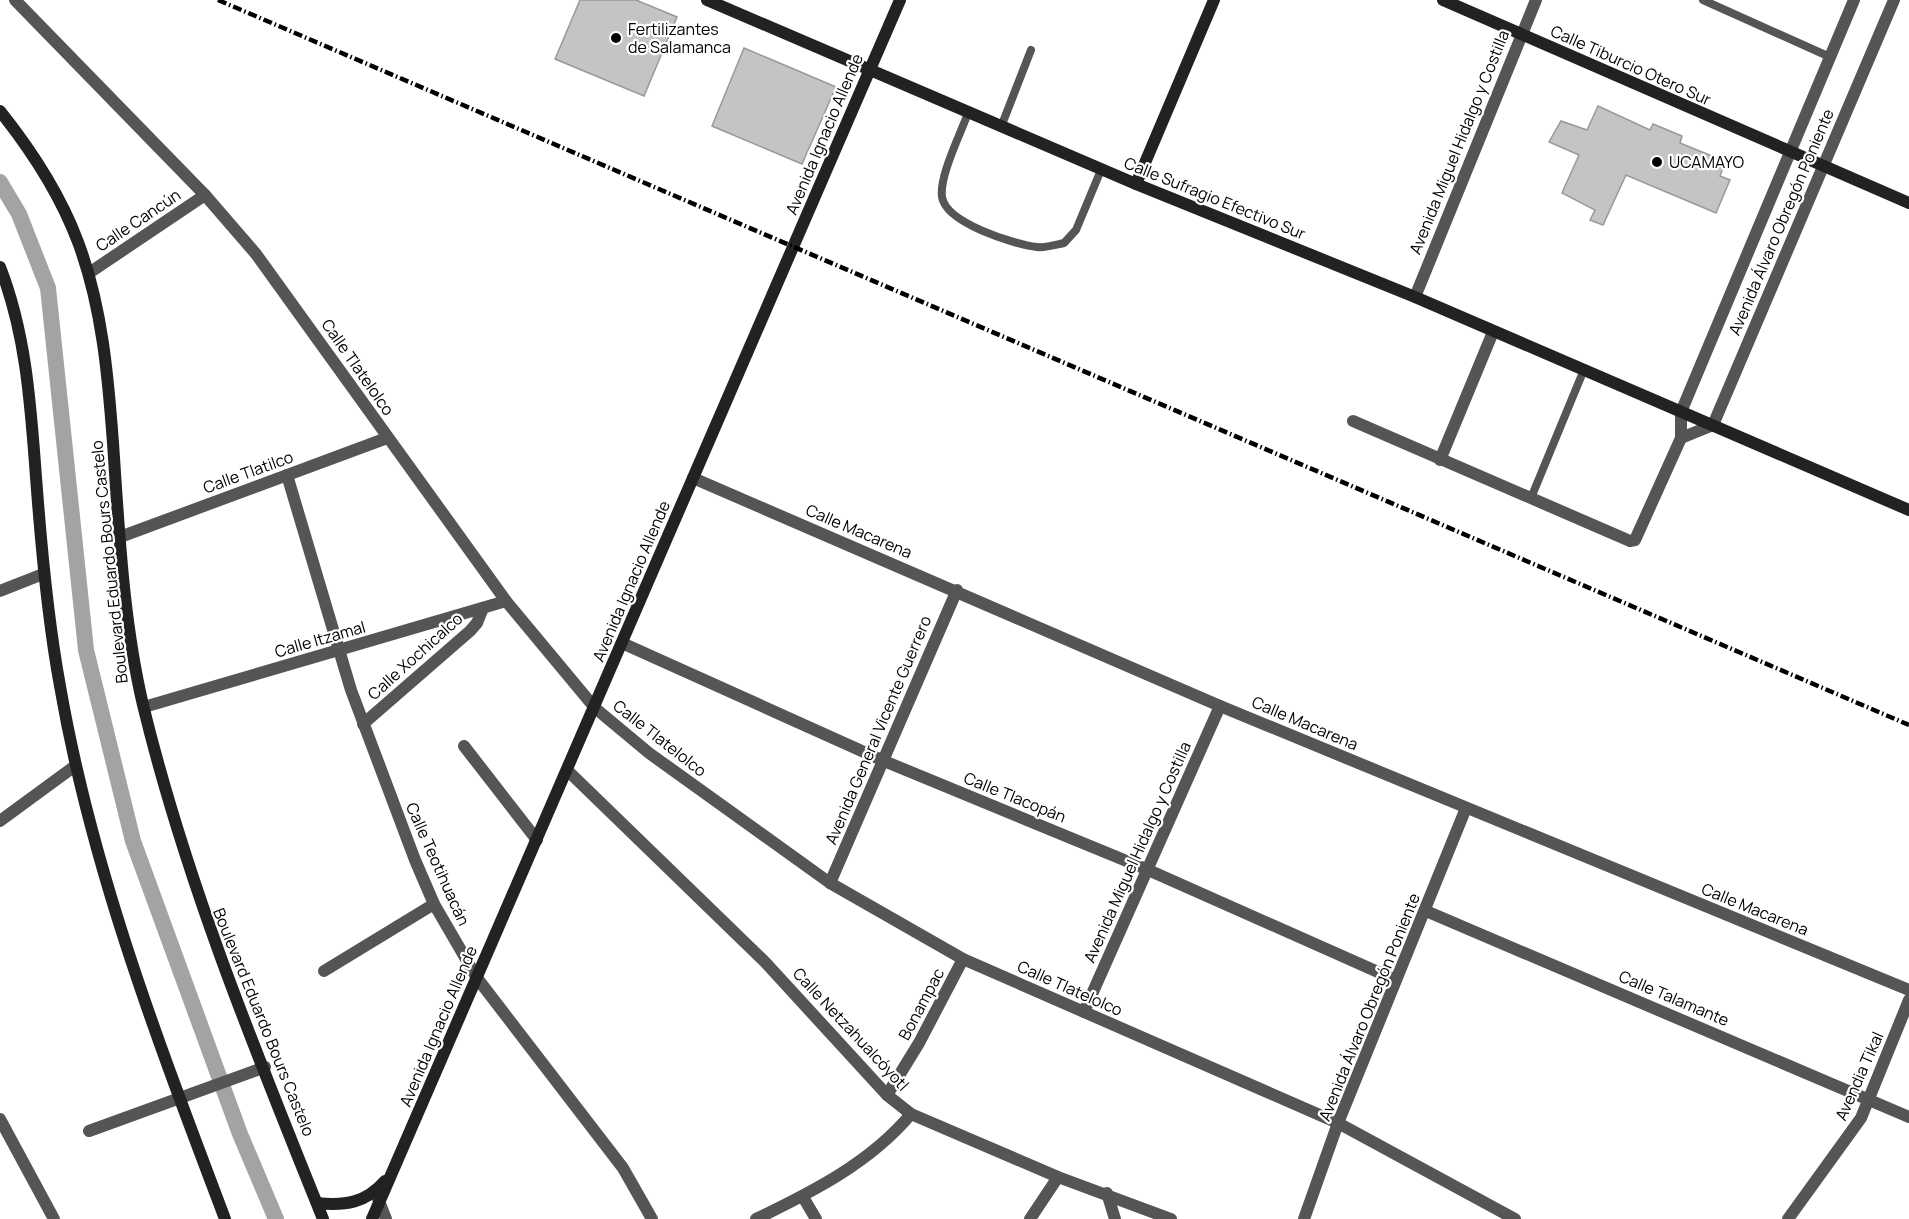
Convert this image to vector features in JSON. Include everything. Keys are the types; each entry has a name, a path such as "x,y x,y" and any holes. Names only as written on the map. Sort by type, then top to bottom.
{"street":[{"name":"Calle Tlatelolco","path":"15,0 205,195 256,254 506,601 595,708 650,753 830,883 963,959 1338,1123 1515,1219"},
{"name":"Calle Sufragio Efectivo Sur","path":"706,0 1101,170 1415,297 1583,372 1713,425 1909,510"},
{"name":"Avenida Ignacio Allende","path":"372,1219 377,1198 392,1174 900,0"},
{"path":"1136,184 1214,0"},
{"name":"Calle Tiburcio Otero Sur","path":"1443,0 1909,203"},
{"name":"Avenida Miguel Hidalgo y Costilla","path":"1415,297 1536,0"},
{"name":"Avenida Álvaro Obregón Poniente","path":"1531,498 1630,541 1635,540 1682,438 1681,412 1854,0"},
{"name":"Avenida Álvaro Obregón Poniente","path":"1713,425 1894,0"},
{"name":"Boulevard Eduardo Bours Castelo","path":"0,111 49,181 78,240 89,273 109,388 130,636 144,707 174,823 199,903 323,1219"},
{"name":"Calle Cancún","path":"89,273 205,195"},
{"path":"0,267 3,285 25,355 43,574 75,766 124,945 185,1097 225,1219"},
{"path":"1440,460 1493,332"},
{"path":"1353,421 1531,498"},
{"path":"1682,438 1713,425"},
{"name":"Calle Tlatilco","path":"120,537 387,438"},
{"name":"Calle Teotihuacán","path":"287,475 363,724 434,904 477,978 623,1168 652,1219"},
{"name":"Calle Macarena","path":"693,478 957,590 1220,706 1909,990"},
{"path":"0,591 43,574"},
{"name":"Avenida General Vicente Guerrero","path":"830,883 957,590"},
{"name":"Calle Itzamal","path":"144,707 506,601"},
{"name":"Calle Xochicalco","path":"363,724 470,631 477,623 483,608"},
{"name":"Calle Tlacopán","path":"622,643 884,761 1146,869 1396,980"},
{"name":"Avenida Miguel Hidalgo y Costilla","path":"1084,1012 1220,706"},
{"path":"464,746 537,840"},
{"path":"0,821 75,766"},
{"name":"Calle Netzahualcóyotl","path":"567,770 765,962 887,1095 911,1114 1058,1177 1107,1193 1171,1219"},
{"name":"Avenida Álvaro Obregón Poniente","path":"1304,1219 1338,1123 1466,808"},
{"path":"324,971 434,904"},
{"name":"Calle Talamante","path":"1426,910 1909,1117"},
{"name":"Bonampac","path":"887,1095 919,1043 963,959"},
{"name":"Avendia Tikal","path":"1788,1219 1847,1142 1870,1099 1909,1000"},
{"path":"89,1131 265,1067"},
{"path":"756,1219 803,1197 876,1151 911,1114"},
{"path":"0,1119 54,1219"},
{"path":"1030,1219 1058,1177"},
{"path":"1107,1193 1115,1219"},
{"path":"803,1197 816,1219"},
{"path":"317,1203 354,1202 377,1198 386,1219"}],"lane":[{"path":"1703,0 1830,57"},
{"path":"1001,127 1031,50"},
{"path":"968,113 945,177 942,196 947,208 975,226 1011,241 1039,247 1064,243 1076,230 1101,170"},
{"path":"1531,498 1583,372"}],"building":[{"name":"Fertilizantes de Salamanca","path":"580,0 636,0 677,17 644,96 555,59"},
{"path":"744,48 836,87 802,164 712,126"},
{"name":"UCAMAYO","path":"1598,106 1650,130 1653,124 1682,136 1680,143 1719,159 1716,165 1723,168 1720,176 1730,180 1716,213 1626,175 1603,225 1590,220 1595,210 1562,193 1579,155 1549,142 1561,121 1587,130"}],"waterway":[{"path":"0,182 19,214 48,288 86,650 133,841 240,1134 276,1219"}],"railway":[{"path":"218,0 1909,725"}],"place":[{"name":"Fertilizantes de Salamanca","path":"616,38"},
{"name":"UCAMAYO","path":"1657,162"}]}
